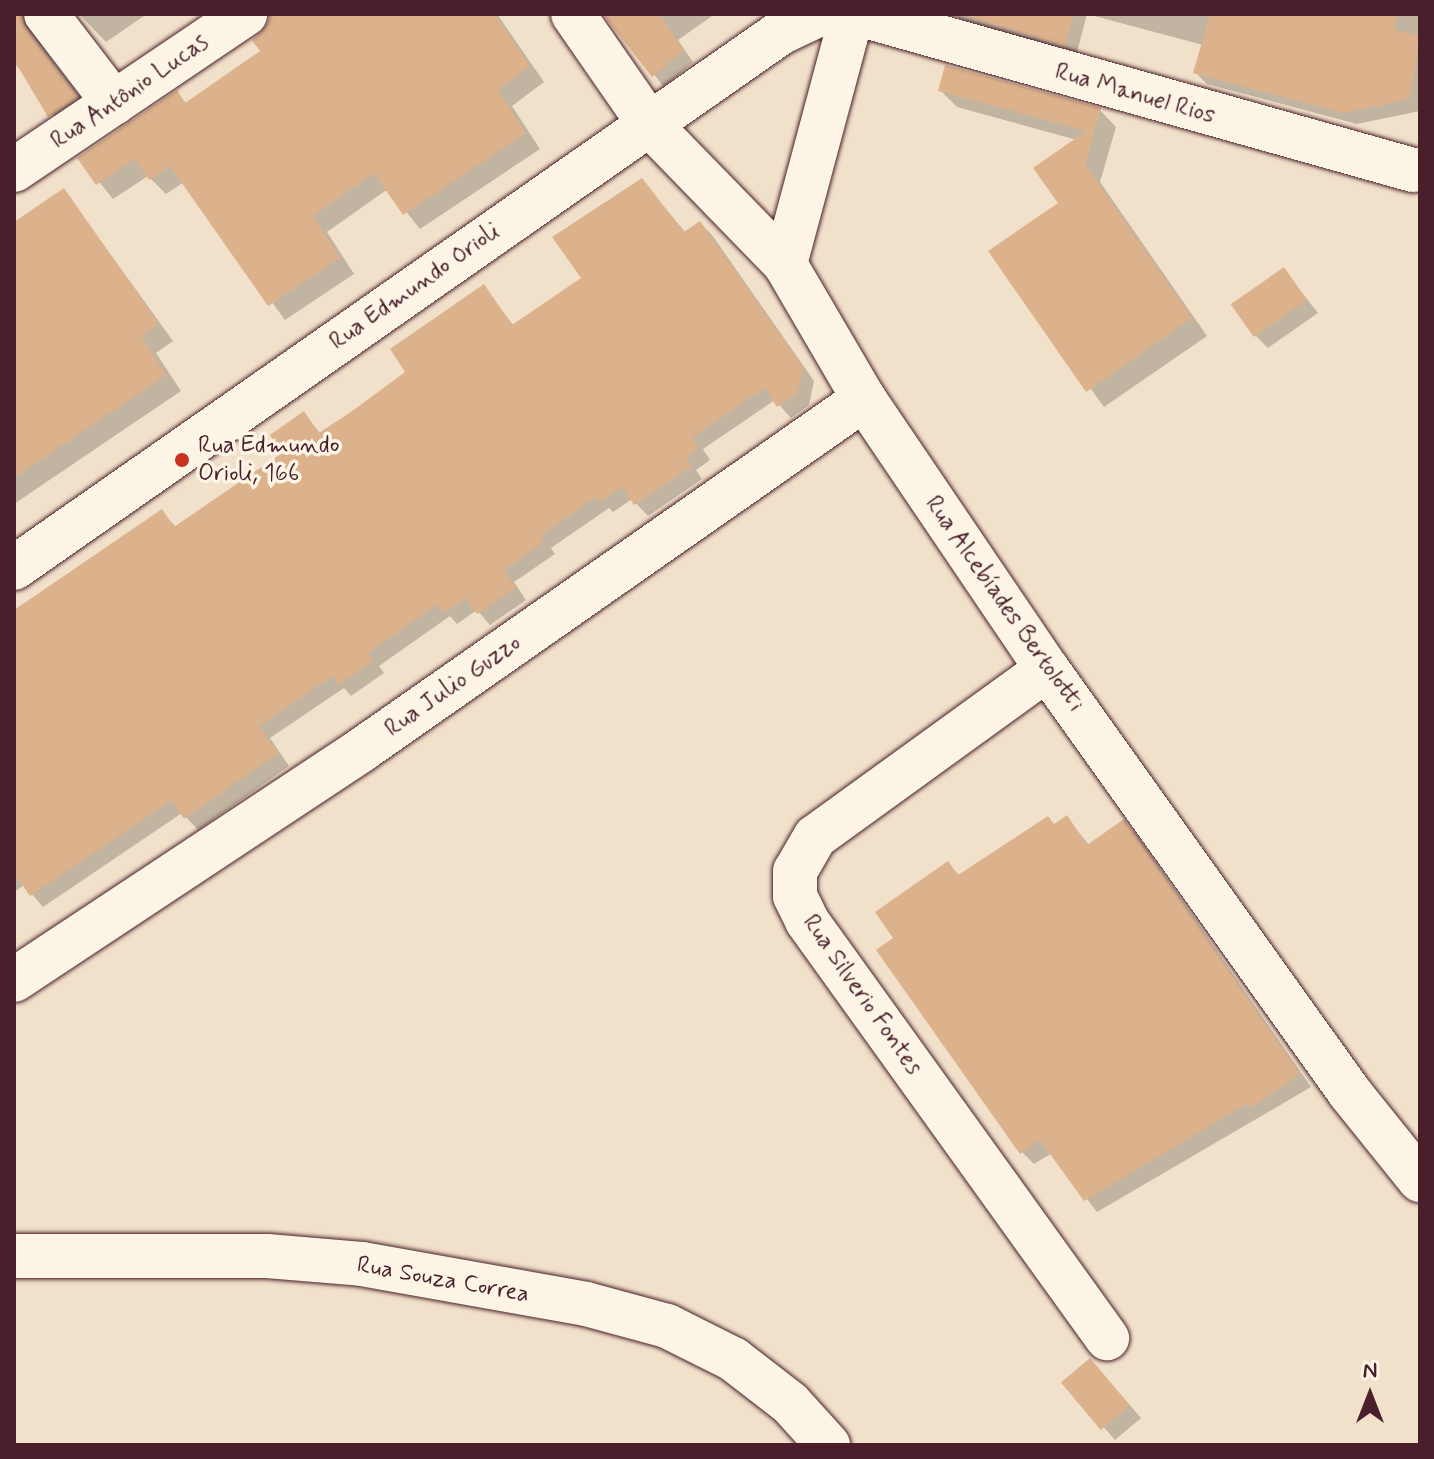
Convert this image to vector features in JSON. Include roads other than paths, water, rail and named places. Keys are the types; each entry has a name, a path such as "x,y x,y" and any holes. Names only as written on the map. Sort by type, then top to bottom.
{"street":[{"path":"46,14 114,103"},
{"name":"Rua Antônio Lucas","path":"14,170 245,14"},
{"path":"573,14 650,125"},
{"name":"Rua Edmundo Orioli","path":"14,568 780,33 820,14"},
{"path":"785,264 852,14"},
{"name":"Rua Manuel Rios","path":"858,14 1413,170"},
{"name":"Rua Alcebíades Bertolotti","path":"650,125 785,264 864,399 1047,669 1350,1093 1420,1180"},
{"name":"Rua Julio Guzzo","path":"25,972 360,751 864,399"},
{"name":"Rua Silverio Fontes","path":"1047,669 815,837 795,871 795,896 807,921 1107,1338"},
{"name":"Rua Souza Correa","path":"14,1256 267,1256 362,1264 586,1304 667,1326 733,1359 790,1403 828,1445"}],"place":[{"name":"Rua Edmundo Orioli, 166","path":"182,460"}]}
